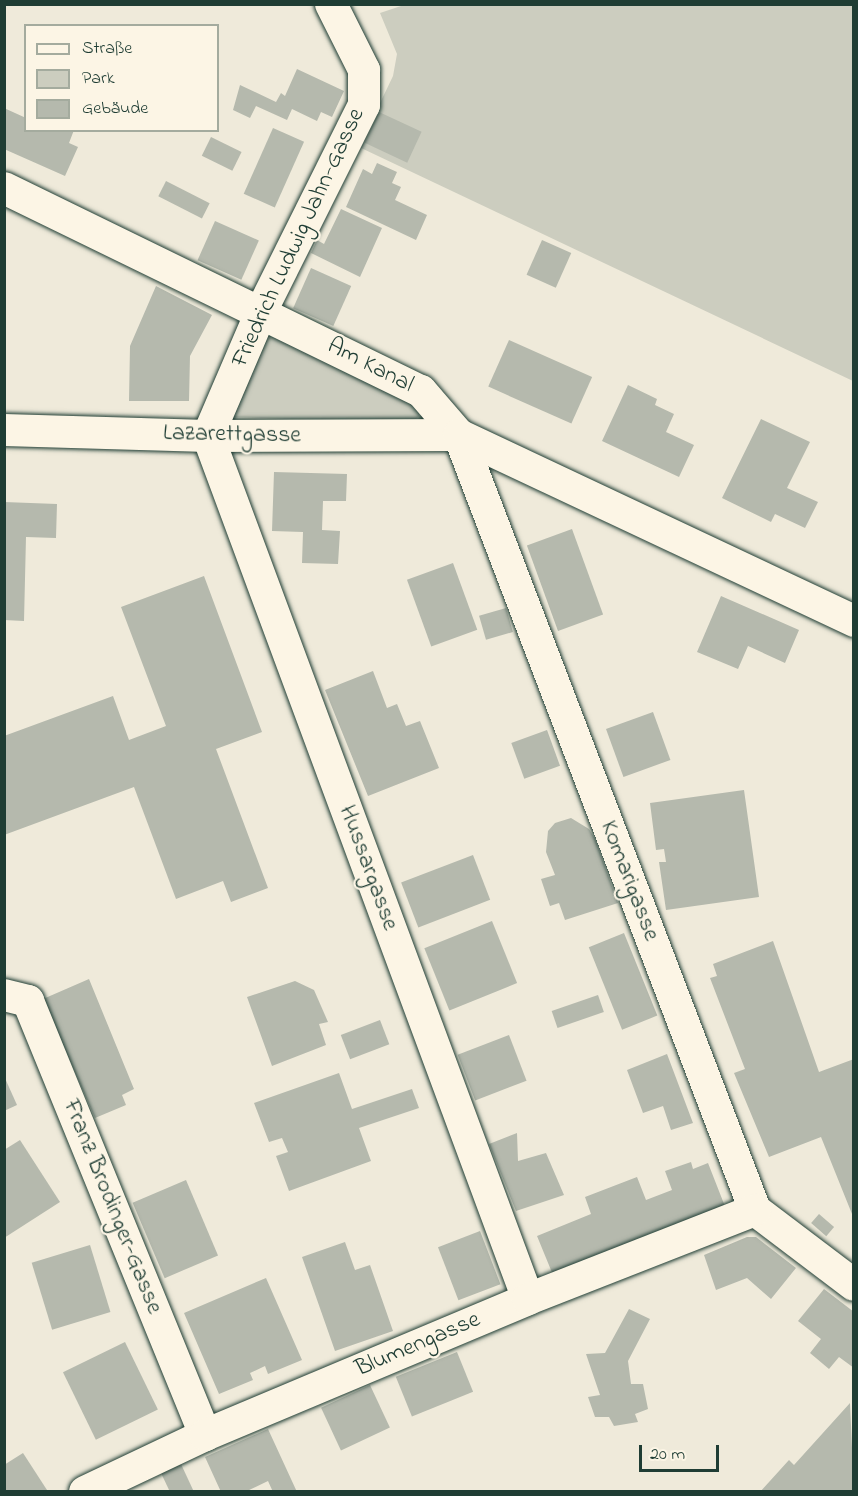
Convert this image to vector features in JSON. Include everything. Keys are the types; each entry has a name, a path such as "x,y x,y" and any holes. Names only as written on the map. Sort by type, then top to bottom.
{"street":[{"name":"Friedrich Ludwig Jahn-Gasse","path":"208,436 262,310 364,105 364,70 331,5"},
{"name":"Am Kanal","path":"4,188 262,310 421,392 459,435 854,621"},
{"name":"Lazarettgasse","path":"4,430 208,436 459,435"},
{"name":"Komarigasse","path":"459,435 755,1210"},
{"name":"Hussargasse","path":"208,436 528,1299"},
{"name":"Franz Brodinger-Gasse","path":"4,995 28,1001 205,1435"},
{"path":"755,1210 854,1285"},
{"name":"Blumengasse","path":"85,1491 205,1435 528,1299 755,1210"}],"green space":[{"path":"404,5 853,5 853,381 359,147 393,76 397,54 380,13"},
{"path":"277,335 419,407 419,416 412,423 234,417 230,411 258,343"}],"building":[{"path":"297,69 344,91 332,117 321,112 317,121 292,109 287,120 256,106 250,118 233,110 240,85 276,102 281,93 285,96"},
{"path":"4,108 24,117 24,132 73,132 69,143 78,147 65,176 4,149"},
{"path":"379,112 422,132 407,163 365,143"},
{"path":"273,128 304,142 275,208 244,194"},
{"path":"211,137 242,152 232,171 202,156"},
{"path":"377,163 397,172 392,183 401,187 395,200 427,215 416,240 346,207 363,169 372,174"},
{"path":"166,181 210,203 202,218 158,196"},
{"path":"341,209 382,228 360,277 311,253 317,240 324,244"},
{"path":"215,221 259,241 241,280 198,260"},
{"path":"542,240 571,253 556,288 527,275"},
{"path":"311,268 351,286 333,326 293,308"},
{"path":"156,286 212,315 190,356 189,401 129,401 130,346"},
{"path":"509,340 592,377 571,424 488,387"},
{"path":"628,385 657,399 655,405 674,414 666,432 694,445 679,477 602,441"},
{"path":"761,419 810,442 787,488 818,502 805,528 775,514 771,522 722,498"},
{"path":"274,472 347,474 346,501 323,501 322,530 340,531 338,564 302,563 303,532 272,531"},
{"path":"4,502 57,504 56,538 26,537 24,621 4,620"},
{"path":"572,529 603,615 558,631 527,545"},
{"path":"453,563 477,630 431,646 407,580"},
{"path":"204,576 262,732 216,749 268,888 231,902 223,881 176,899 134,787 4,835 4,736 113,696 129,740 166,726 121,607"},
{"path":"721,596 799,630 785,663 748,646 738,669 697,652"},
{"path":"506,608 513,632 486,640 479,616"},
{"path":"373,671 387,708 397,704 406,726 420,721 439,768 368,796 325,690"},
{"path":"653,712 670,760 623,777 606,729"},
{"path":"547,730 560,766 524,779 511,743"},
{"path":"744,790 759,897 666,910 659,862 666,862 664,849 656,850 650,803"},
{"path":"571,818 589,829 595,839 618,903 565,920 559,903 550,906 541,879 555,875 546,852 548,831 555,823"},
{"path":"473,855 490,900 418,927 401,883"},
{"path":"492,921 517,983 449,1010 424,948"},
{"path":"624,933 657,1016 622,1030 589,947"},
{"path":"773,941 819,1072 854,1059 854,1219 821,1137 769,1157 734,1073 745,1069 710,978 717,976 713,964"},
{"path":"89,979 134,1089 122,1095 126,1105 95,1118 43,999"},
{"path":"295,981 314,990 328,1022 319,1024 326,1045 272,1066 247,997"},
{"path":"598,995 604,1012 558,1028 552,1011"},
{"path":"380,1020 389,1044 350,1059 341,1035"},
{"path":"509,1035 527,1081 475,1100 458,1055"},
{"path":"667,1054 693,1123 671,1130 663,1106 643,1113 627,1070"},
{"path":"339,1073 352,1109 412,1089 419,1108 359,1128 371,1161 289,1191 276,1156 288,1152 282,1138 269,1142 254,1103"},
{"path":"4,1076 17,1105 4,1111"},
{"path":"517,1133 518,1161 546,1153 564,1195 516,1211 489,1144"},
{"path":"20,1140 60,1202 4,1238 4,1150"},
{"path":"691,1162 693,1169 708,1163 726,1209 553,1275 537,1236 591,1214 585,1197 637,1177 646,1200 672,1190 665,1171"},
{"path":"186,1180 218,1255 165,1278 133,1203"},
{"path":"819,1214 834,1227 826,1236 811,1223"},
{"path":"480,1231 500,1284 458,1300 438,1247"},
{"path":"747,1237 756,1237 796,1268 771,1299 747,1278 716,1290 704,1255"},
{"path":"345,1242 355,1270 370,1265 393,1331 335,1351 302,1257"},
{"path":"90,1245 110,1312 52,1330 32,1263"},
{"path":"266,1278 302,1360 268,1374 265,1366 250,1373 253,1380 219,1394 184,1313"},
{"path":"824,1289 854,1312 854,1368 839,1357 829,1369 810,1353 821,1339 798,1321"},
{"path":"629,1309 650,1319 628,1361 631,1384 643,1384 648,1409 635,1414 638,1422 614,1426 609,1417 595,1417 588,1397 600,1395 586,1354 605,1353"},
{"path":"125,1342 158,1409 96,1440 63,1372"},
{"path":"457,1352 473,1392 412,1417 396,1377"},
{"path":"370,1385 390,1428 341,1450 321,1408"},
{"path":"850,1403 854,1492 760,1492 789,1460 794,1465"},
{"path":"268,1429 297,1492 273,1492 268,1481 245,1492 221,1492 205,1457"},
{"path":"23,1453 47,1490 44,1492 4,1492 4,1465"},
{"path":"181,1464 194,1492 170,1492 161,1473"}]}
